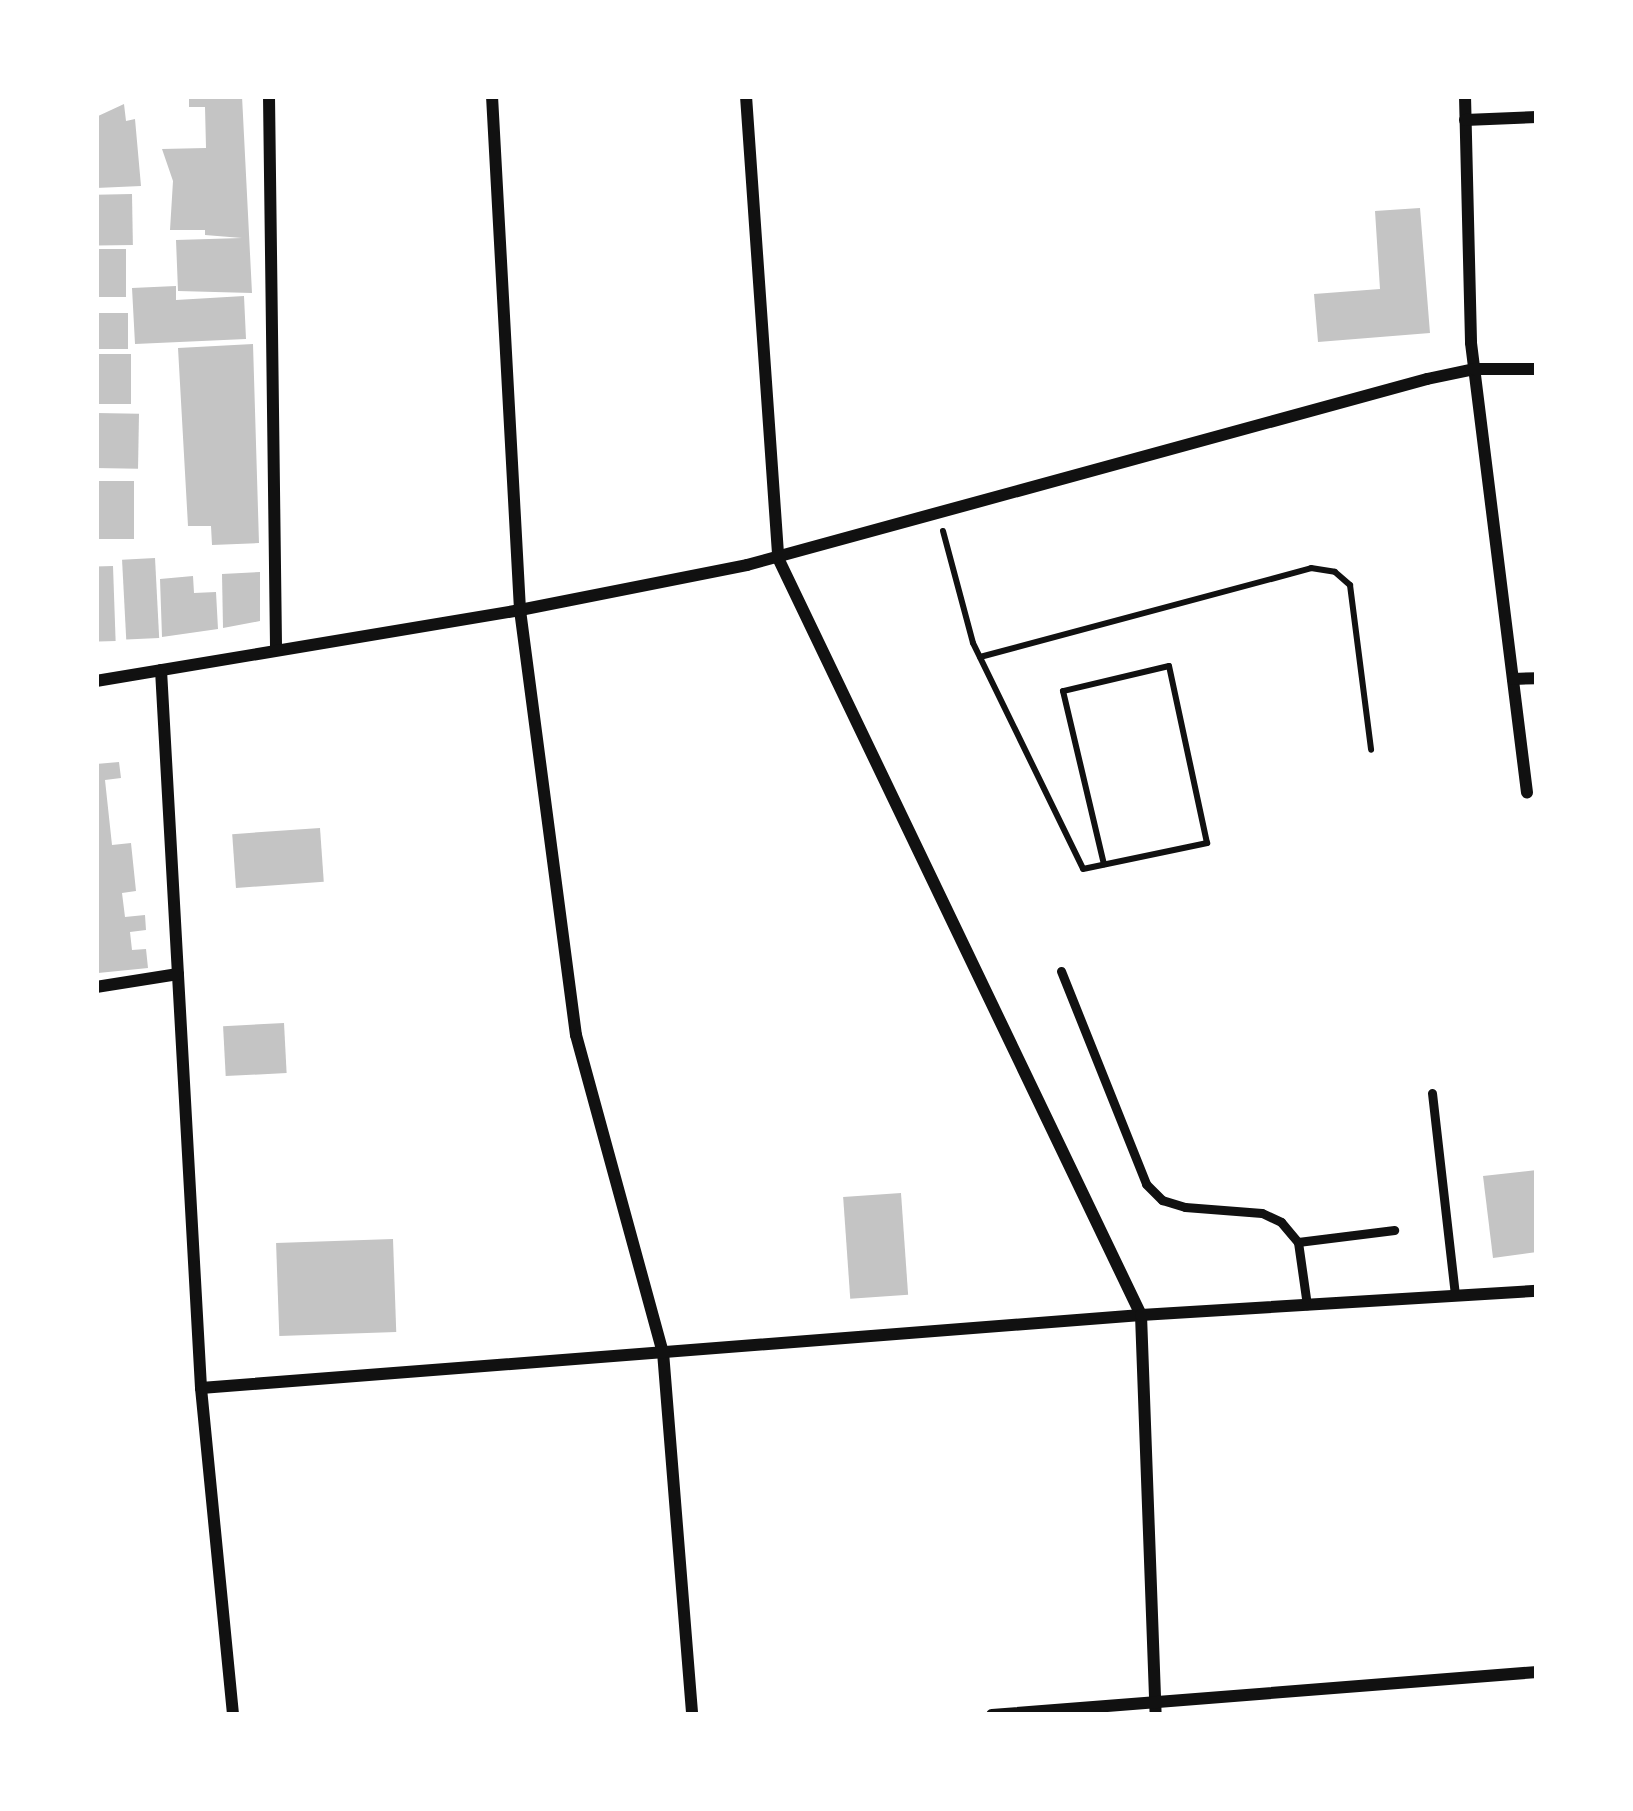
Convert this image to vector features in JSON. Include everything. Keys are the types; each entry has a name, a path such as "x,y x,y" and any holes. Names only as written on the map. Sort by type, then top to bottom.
{"street":[{"path":"269,96 276,647"},
{"path":"492,96 520,610 576,1035 663,1352 692,1715"},
{"path":"746,96 778,558 1141,1315 1156,1709"},
{"path":"1465,96 1474,369 1527,793"},
{"path":"1465,120 1537,116"},
{"path":"96,681 276,647 520,610 778,558 1474,369 1537,368"},
{"path":"161,670 201,1388 233,1715"},
{"path":"1513,679 1537,678"},
{"path":"96,987 178,974"},
{"path":"201,1388 1141,1315 1537,1291"},
{"path":"992,1715 1156,1709 1537,1672"}],"lane":[{"path":"1061,970 1145,1184 1162,1200 1186,1207 1262,1213 1281,1222 1298,1242 1307,1305"},
{"path":"1432,1093 1455,1296"},
{"path":"1298,1242 1394,1230"}],"path":[{"path":"943,531 980,657 1083,869 1208,843 1169,666 1063,691 1104,864"},
{"path":"980,657 1311,568 1335,572 1350,584 1371,750"}],"building":[{"path":"189,96 242,96 252,293 178,291 176,240 242,238 205,235 205,230 170,230 173,181 162,149 206,148 205,107 189,107"},
{"path":"124,104 126,121 135,119 141,186 96,188 96,117"},
{"path":"132,194 133,245 97,246 96,195"},
{"path":"1420,208 1430,333 1318,342 1314,294 1380,289 1375,211"},
{"path":"96,249 126,249 126,297 96,297"},
{"path":"176,286 176,300 244,296 246,339 135,344 132,288"},
{"path":"96,313 128,313 128,349 96,349"},
{"path":"253,344 259,543 212,545 211,526 188,526 178,348"},
{"path":"96,354 131,354 131,404 96,404"},
{"path":"96,413 139,414 138,469 96,468"},
{"path":"96,481 134,481 134,539 96,539"},
{"path":"155,558 159,638 126,640 122,560"},
{"path":"113,566 116,641 99,642 96,567"},
{"path":"260,572 260,621 223,628 222,574"},
{"path":"193,576 194,593 216,592 218,629 162,637 160,579"},
{"path":"119,762 121,778 105,780 112,845 131,843 136,891 122,893 125,917 145,915 146,930 130,932 132,950 146,949 148,968 98,973 96,764"},
{"path":"320,828 324,882 236,888 232,834"},
{"path":"284,1023 287,1073 226,1076 223,1026"},
{"path":"1537,1170 1537,1252 1493,1258 1483,1176"},
{"path":"901,1193 908,1295 850,1299 843,1197"},
{"path":"393,1239 396,1332 279,1336 276,1243"}]}
